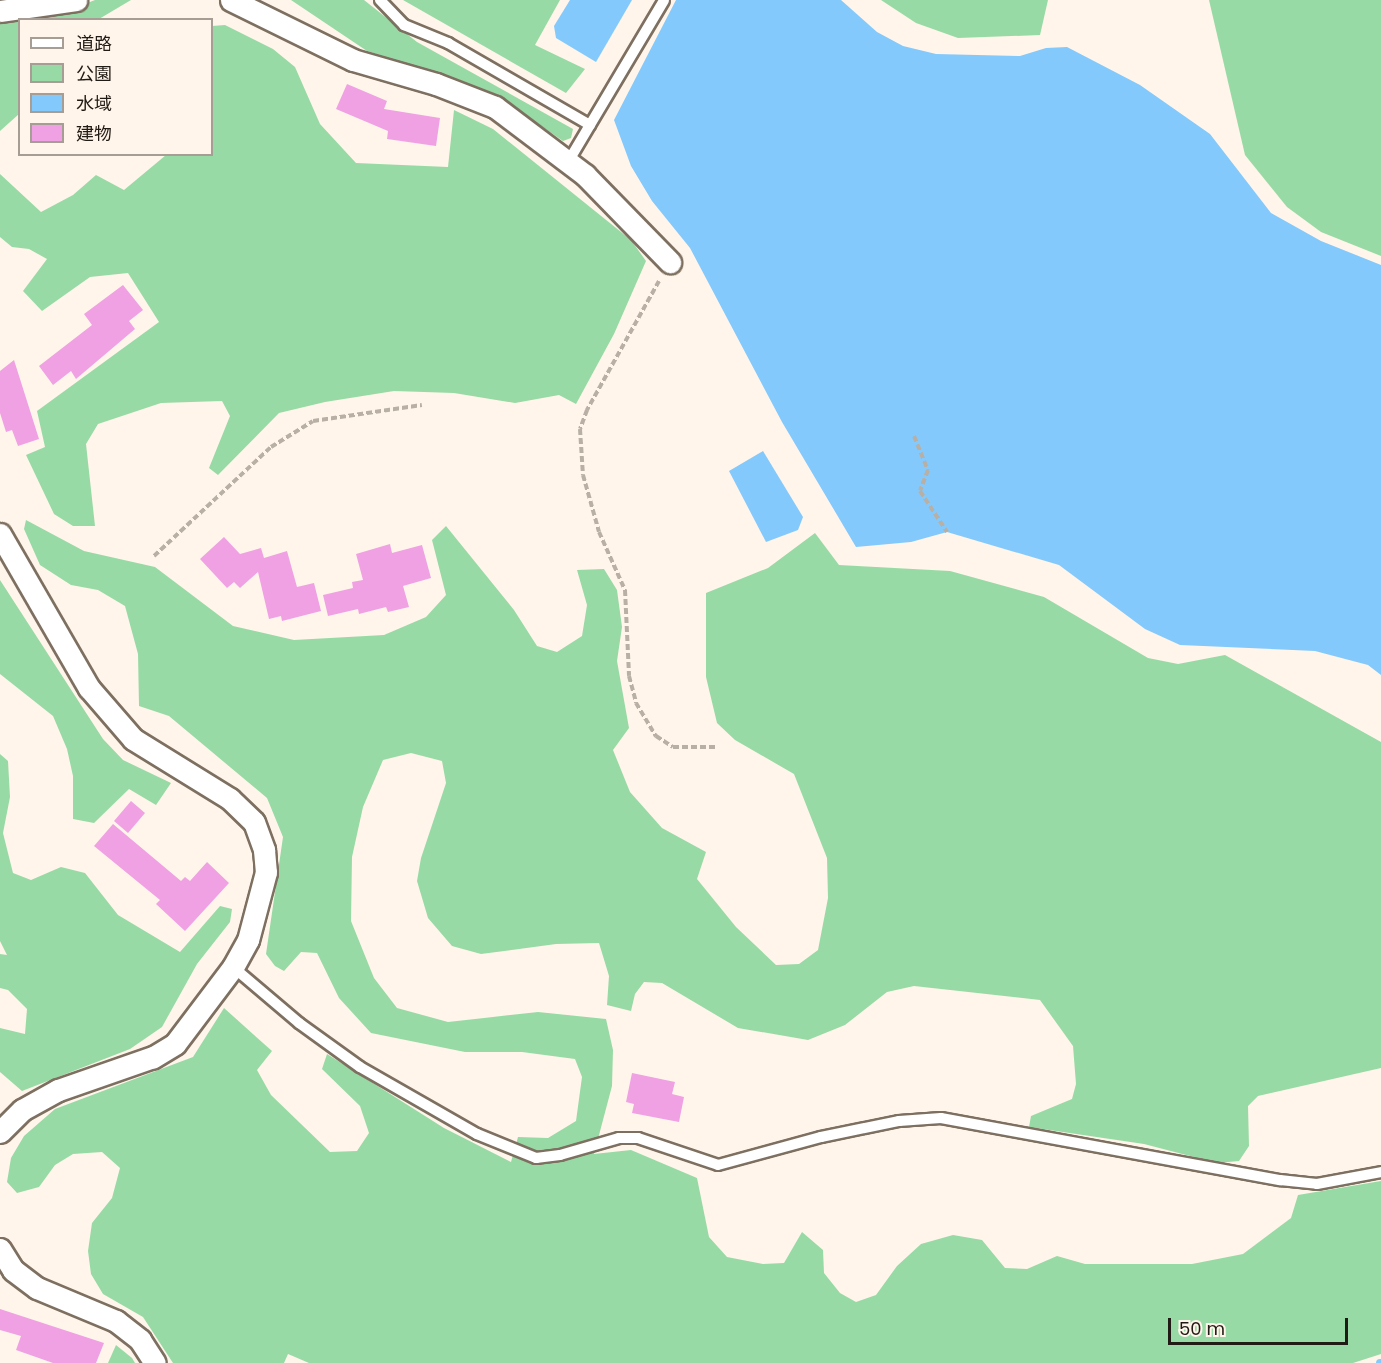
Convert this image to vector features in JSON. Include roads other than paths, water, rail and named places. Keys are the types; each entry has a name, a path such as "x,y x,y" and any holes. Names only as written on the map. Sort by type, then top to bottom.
{"street":[{"path":"0,11 76,0"},
{"path":"231,0 353,60 436,84 495,107 568,162 670,262"},
{"path":"0,534 89,688 133,740 230,799 254,822 264,850 266,872 248,940 233,967 175,1044 153,1057 58,1090 22,1110 0,1132"},
{"path":"0,1249 13,1270 37,1288 117,1321 140,1340 155,1363"}],"lane":[{"path":"380,0 404,25 448,43 590,125"},
{"path":"568,162 664,0"},
{"path":"233,967 299,1023 360,1067 477,1134 536,1158 638,1138 718,1165 822,1137 899,1121 941,1118 1280,1180 1317,1184 1381,1172"}],"water":[{"path":"570,0 632,0 596,62 556,38 554,26"},
{"path":"676,0 841,0 877,32 903,46 936,54 1020,56 1046,48 1067,47 1140,85 1210,134 1271,213 1321,241 1381,265 1381,675 1368,665 1315,651 1180,645 1145,629 1059,565 947,532 911,542 856,547 782,422 690,248 652,201 631,166 614,120"},
{"path":"763,451 803,517 798,530 766,542 729,471"}]}
